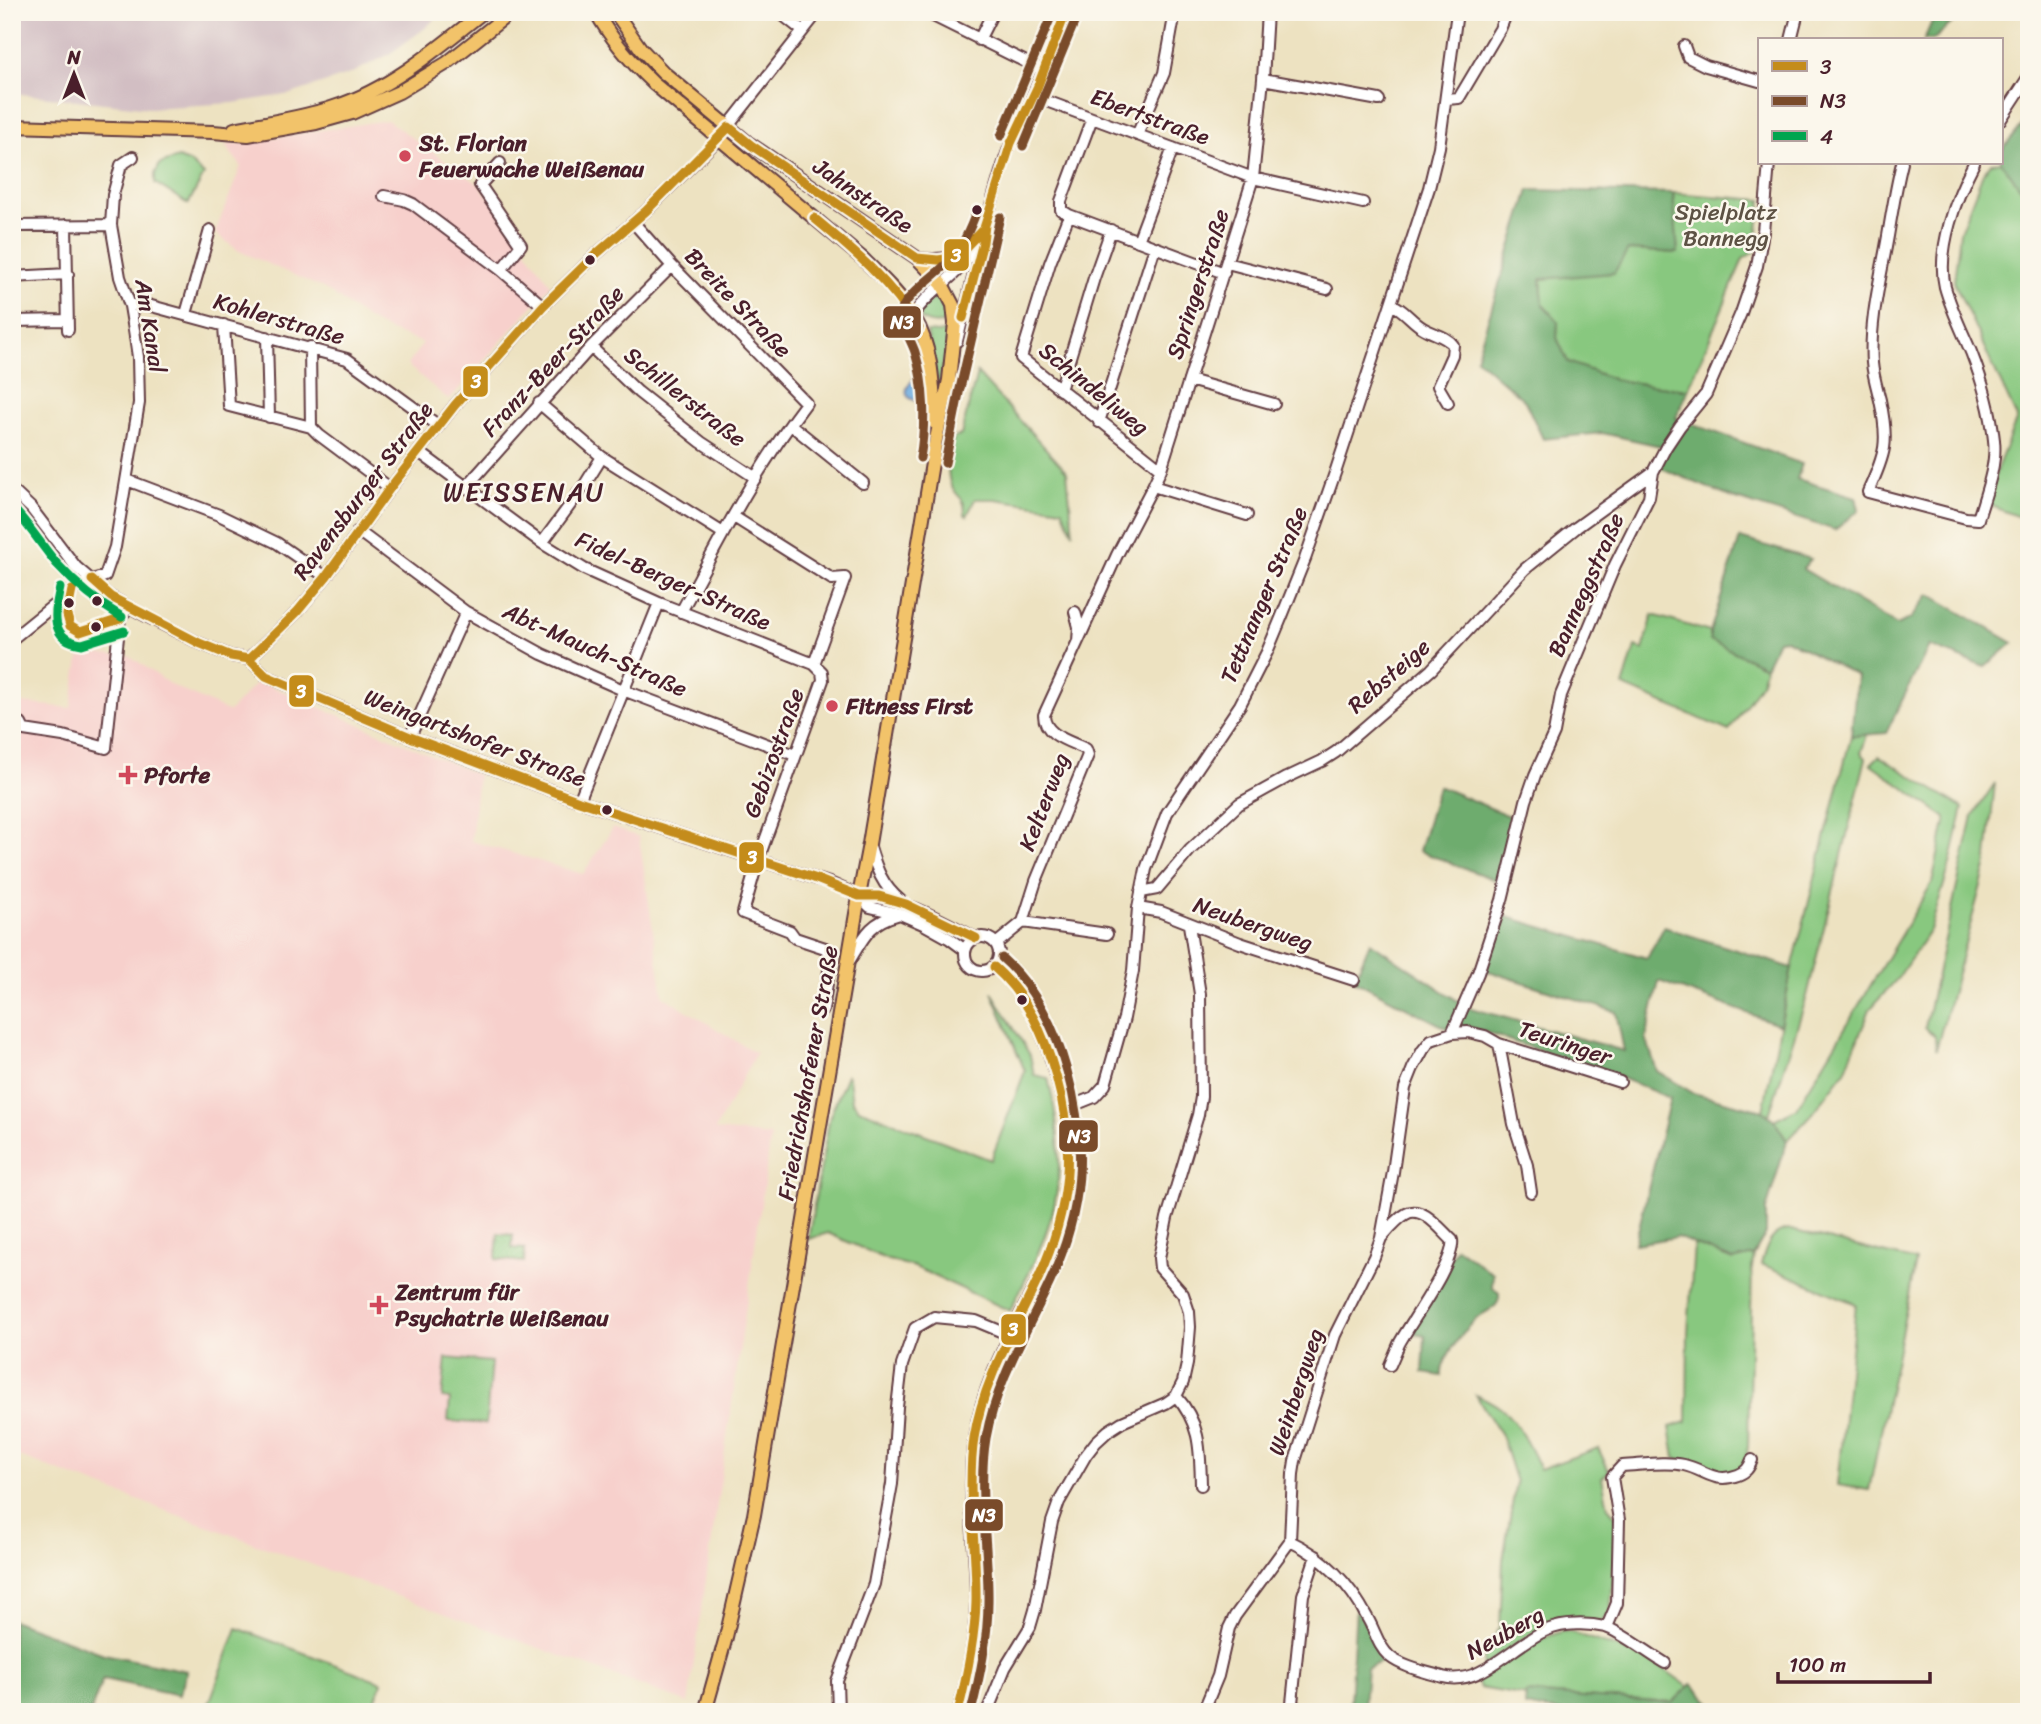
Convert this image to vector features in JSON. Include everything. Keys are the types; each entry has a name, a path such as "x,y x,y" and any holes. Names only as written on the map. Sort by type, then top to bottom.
{"main road":[{"path":"217,132 306,116 355,98 415,64 483,12"},
{"path":"12,126 248,135 292,128 335,118 399,92 447,63 511,12"},
{"name":"Jahnstraße","path":"596,12 604,28 631,62 718,139 863,259 887,283 912,315"},
{"name":"Jahnstraße","path":"615,12 641,49 664,73 751,145 917,258 942,284 953,305 953,356"},
{"name":"Friedrichshafener Straße","path":"912,315 926,347 933,376 936,439"},
{"name":"Friedrichshafener Straße","path":"705,1712 726,1637 754,1515 936,439 953,356"}],"street":[{"path":"779,12 803,31"},
{"path":"718,139 818,12"},
{"path":"926,12 1044,71"},
{"path":"979,40 993,12"},
{"path":"912,315 922,300 958,272 970,256 984,228 1011,143 1044,71 1066,12"},
{"path":"1137,135 1164,73 1175,12"},
{"name":"Springerstraße","path":"1117,555 1161,469 1253,178 1263,79 1266,12"},
{"name":"Tettnanger Straße","path":"1064,1109 1094,1097 1105,1085 1124,1018 1133,971 1138,908 1146,869 1167,813 1240,705 1267,652 1305,559 1429,188 1439,147 1457,12"},
{"path":"1446,99 1459,97 1505,17 1514,12"},
{"path":"1792,38 1798,12"},
{"path":"1684,46 1688,57 1706,66 1758,81"},
{"path":"2002,117 2029,76"},
{"path":"1263,79 1379,100"},
{"name":"Ebertstraße","path":"1033,96 1253,178 1363,203"},
{"path":"1092,118 1061,201 1061,210 1138,241 1225,268 1327,289"},
{"name":"Ravensburger Straße","path":"249,659 297,612 455,405 543,306 718,139"},
{"path":"1138,241 1173,148"},
{"name":"Am Kanal","path":"92,580 105,576 115,547 139,403 138,357 130,306 121,277 111,225 113,195 121,165 133,157"},
{"path":"500,163 480,185 521,245 501,270"},
{"name":"Banneggstraße","path":"1452,1033 1478,974 1502,900 1526,801 1554,733 1561,695 1615,565 1649,497 1653,472 1680,426 1706,394 1741,313 1757,266 1769,164"},
{"path":"1902,164 1895,189 1873,335 1872,364 1884,417 1885,446 1868,492 1978,519 1993,461 1995,442 1984,390 1945,285 1943,261 1954,212 1974,164"},
{"path":"384,196 413,204 501,270 543,306"},
{"name":"Schindeliweg","path":"1069,215 1050,263 1021,358 1161,469"},
{"name":"Breite Straße","path":"633,222 672,266 806,403 791,425"},
{"path":"12,321 68,325 66,225"},
{"path":"12,226 111,225"},
{"path":"917,258 952,258 984,228"},
{"path":"953,356 983,242 984,228"},
{"path":"186,314 210,230"},
{"path":"1060,390 1111,230"},
{"path":"1099,422 1155,247"},
{"name":"Franz-Beer-Straße","path":"467,486 591,346 672,266"},
{"path":"12,277 68,274"},
{"name":"Kohlerstraße","path":"130,306 144,304 186,314 347,359 439,426"},
{"path":"1391,304 1399,307 1423,328 1454,345 1438,386 1448,402"},
{"path":"224,326 229,406 311,427 390,488"},
{"path":"267,337 269,417"},
{"name":"Schillerstraße","path":"591,346 638,392 701,442 756,478"},
{"path":"310,347 311,427"},
{"path":"1189,380 1274,404"},
{"path":"539,403 602,457 723,533"},
{"path":"681,612 723,533 791,425 863,483"},
{"name":"Fidel-Berger-Straße","path":"419,452 542,543 584,569 659,603 814,664"},
{"path":"542,543 602,457"},
{"name":"Rebsteige","path":"1141,892 1157,889 1190,850 1239,804 1336,752 1431,670 1525,569 1653,472"},
{"path":"127,480 219,514 277,543 326,577"},
{"path":"1153,486 1247,515"},
{"name":"Weingartshofer Straße","path":"12,490 31,508 76,567 111,597 199,643 231,656 249,659 266,676 410,737 579,801 832,884 859,896"},
{"path":"734,517 832,579 845,578 814,664"},
{"name":"Abt-Mauch-Straße","path":"358,531 466,612 542,654 623,690 795,755"},
{"name":"Kelterweg","path":"1023,922 1036,881 1088,755 1086,749 1050,732 1044,724 1044,715 1117,555"},
{"path":"12,639 80,584 92,580"},
{"path":"579,801 659,603"},
{"path":"21,724 24,730 62,736 106,748 120,619 128,607"},
{"path":"410,737 466,612"},
{"path":"1075,612 1079,627 1078,641"},
{"name":"Gebizostraße","path":"814,664 822,672 823,680 758,860 743,913 790,931 795,937 829,951 831,957 823,1010"},
{"path":"869,844 883,883 903,909 976,938 989,938 996,944 1000,953 997,963 983,972 971,968 965,960 967,945 976,938"},
{"path":"859,896 879,896 965,950"},
{"name":"Neubergweg","path":"1138,908 1161,912 1240,943 1354,980"},
{"path":"847,966 871,927 903,909"},
{"path":"996,944 1023,922 1107,934"},
{"path":"987,1712 1005,1668 1030,1628 1052,1522 1059,1502 1086,1455 1108,1431 1176,1396 1183,1382 1187,1364 1189,1312 1183,1294 1160,1268 1159,1258 1167,1218 1202,1097 1201,1003 1189,925"},
{"path":"958,1712 972,1655 976,1602 971,1496 974,1440 988,1385 1014,1336 1050,1253 1065,1205 1069,1170 1064,1109 1048,1052 1035,1022 1015,988 994,967"},
{"path":"1452,1033 1468,1032 1485,1036 1499,1044 1514,1124 1527,1165 1531,1192"},
{"name":"Weinbergweg","path":"1290,1542 1295,1461 1335,1335 1381,1238 1405,1088 1423,1050 1431,1040 1452,1033"},
{"name":"Teuringer","path":"1499,1044 1619,1082"},
{"name":"Weinbergweg","path":"1381,1238 1407,1213 1417,1211 1452,1240 1453,1245 1443,1270 1399,1343 1390,1365"},
{"path":"838,1712 837,1681 874,1584 892,1484 902,1365 915,1328 934,1317 976,1321 1014,1336"},
{"path":"1176,1396 1188,1409 1193,1420 1200,1453 1201,1485"},
{"path":"1606,1627 1617,1603 1619,1520 1612,1477 1622,1466 1668,1464 1684,1465 1723,1480 1741,1475 1752,1460"},
{"path":"1203,1712 1218,1676 1229,1628 1235,1616 1290,1542"},
{"name":"Neuberg","path":"1290,1542 1331,1567 1353,1591 1382,1649 1397,1662 1446,1677 1477,1675 1517,1646 1544,1631 1566,1625 1606,1627 1665,1663"},
{"path":"1300,1712 1292,1703 1303,1595 1316,1556"}],"shaded area":[{"path":"12,12 443,12 388,55 348,75 291,94 233,103 150,108 12,93"},
{"path":"387,120 480,185 551,285 449,400 407,365 423,343 367,319 325,289 239,251 215,233 241,166 225,145"},
{"name":"Zentrum für Psychatrie Weißenau","path":"80,653 130,656 171,685 229,712 258,681 478,775 471,841 583,874 613,828 639,837 663,996 756,1053 715,1130 771,1136 688,1703 12,1454 12,907 17,822 12,820 12,702 71,708"}],"green space":[{"path":"1936,12 1964,12 1935,38 1925,38"},
{"path":"2029,117 2029,199 2002,163 2002,150"},
{"path":"178,158 189,162 204,175 188,204 155,183 155,174 160,164"},
{"path":"2002,163 2029,199 2029,521 1986,504 2017,418 1954,282 1960,232 1983,173 1990,164"},
{"path":"1529,190 1673,193 1678,253 1628,250 1614,273 1541,279 1543,305 1558,322 1557,338 1568,362 1615,380 1688,390 1676,418 1802,464 1797,479 1856,497 1859,510 1835,530 1730,497 1661,468 1665,447 1602,433 1543,439 1525,401 1476,358"},
{"name":"Spielplatz Bannegg","path":"1673,193 1762,200 1755,252 1743,259 1688,390 1615,380 1568,362 1557,338 1558,322 1543,305 1541,279 1572,275 1628,250 1678,253"},
{"path":"942,292 949,311 949,321 934,324 920,318 923,306"},
{"path":"950,330 939,387 938,388 927,332"},
{"path":"977,373 1067,472 1073,533 1062,509 995,499 975,499 967,516 965,515 962,500 949,480 948,468 953,438 961,435"},
{"path":"1740,538 1811,559 1803,569 1897,625 1911,618 1929,594 2013,643 1985,667 1929,646 1886,733 1851,736 1857,676 1786,639 1778,640 1765,667 1710,640 1710,632"},
{"path":"1653,615 1710,632 1710,640 1765,667 1762,681 1729,731 1623,686 1635,647 1643,650"},
{"path":"1867,735 1861,753 1866,758 1807,996 1769,1115 1763,1111 1792,968 1851,736"},
{"path":"1879,756 1963,808 1949,868 1930,930 1898,978 1870,1009 1845,1071 1813,1113 1787,1141 1774,1120 1797,1108 1932,883 1946,818 1871,764"},
{"path":"1995,783 1986,867 1936,1050 1935,1037 1925,1027 1973,816"},
{"path":"1438,786 1519,820 1498,881 1419,851"},
{"path":"1504,916 1647,958 1664,927 1792,968 1780,1025 1659,981 1646,1038 1657,1071 1693,1093 1763,1111 1774,1120 1787,1141 1766,1210 1766,1233 1754,1255 1733,1260 1677,1237 1635,1244 1670,1098 1621,1078 1467,1026 1448,1029 1354,980 1370,942 1467,1007 1624,1051 1616,1012 1485,970"},
{"path":"992,992 1030,1055 1034,1075 1048,1078 1055,1109 1059,1158 1057,1190 1046,1233 1010,1311 915,1267 888,1260 828,1233 808,1239 830,1116 847,1075 852,1101 859,1109 991,1160 1025,1071"},
{"path":"1791,1230 1916,1261 1869,1490 1837,1485 1856,1304 1761,1264 1774,1236"},
{"path":"498,1233 513,1235 512,1248 525,1249 524,1262 496,1259"},
{"path":"1694,1244 1733,1260 1754,1255 1748,1446 1744,1463 1730,1474 1675,1458 1670,1427 1687,1422 1688,1332"},
{"path":"1456,1247 1493,1274 1492,1287 1499,1293 1499,1298 1496,1305 1475,1321 1455,1343 1445,1361 1442,1376 1423,1373 1425,1336 1411,1333"},
{"path":"446,1358 491,1362 486,1424 448,1421 450,1399 442,1398"},
{"path":"1476,1395 1499,1407 1516,1424 1540,1469 1598,1448 1609,1471 1602,1478 1608,1507 1619,1520 1610,1613 1597,1624 1564,1620 1540,1628 1483,1666 1484,1651 1500,1628 1503,1560 1516,1482 1501,1435"},
{"path":"1356,1607 1386,1660 1367,1668 1364,1707 1370,1712 1353,1712 1350,1703"},
{"path":"12,1620 104,1654 187,1671 179,1695 103,1679 90,1712 12,1712"},
{"path":"237,1628 382,1682 371,1712 206,1712"},
{"path":"1563,1631 1650,1659 1689,1687 1672,1703 1526,1693 1526,1696 1480,1688 1477,1680 1525,1645"},
{"path":"1692,1684 1720,1712 1558,1712 1525,1706 1526,1693 1672,1703"}],"water":[{"path":"919,375 923,391 921,401 909,398 906,391"}],"transit line":[{"name":"N3","path":"1001,136 1053,12"},
{"name":"3","path":"729,127 751,145 917,258 952,258 984,228 1011,143 1037,88 1066,12"},
{"name":"N3","path":"1023,146 1077,16"},
{"name":"3","path":"249,659 297,612 455,405 543,306 594,256 646,211 729,127"},
{"name":"N3","path":"920,458 924,418 923,391 915,352 901,312 910,297 956,253 977,210"},
{"name":"N3","path":"945,463 1000,217"},
{"name":"3","path":"814,218 858,255 884,282 919,328"},
{"name":"3","path":"963,318 985,225"},
{"name":"4","path":"12,507 64,572 96,600 122,617"},
{"name":"3","path":"92,580 111,597 199,643 231,656 249,659 266,676 410,737 579,801 814,878 859,896 879,896 906,904 976,938"},
{"name":"4","path":"60,588 56,623 64,637 82,644 124,631"},
{"name":"3","path":"72,590 67,615 70,626 80,632 120,619"},
{"name":"N3","path":"971,1712 983,1657 988,1616 983,1499 986,1438 1004,1377 1061,1256 1070,1230 1079,1178 1078,1126 1062,1055 1043,1010 1025,982 1002,958"},
{"name":"3","path":"958,1712 970,1657 975,1616 971,1479 978,1417 992,1375 1049,1252 1058,1227 1067,1178 1066,1128 1051,1060 1025,1003 994,967"}],"place":[{"name":"St. Florian Feuerwache Weißenau","path":"405,156"},
{"name":"Fitness First","path":"832,706"},
{"name":"Pforte","path":"128,775"},
{"name":"Zentrum für Psychatrie Weißenau","path":"379,1305"}],"district":[{"name":"WEISSENAU","path":"524,492"}]}
